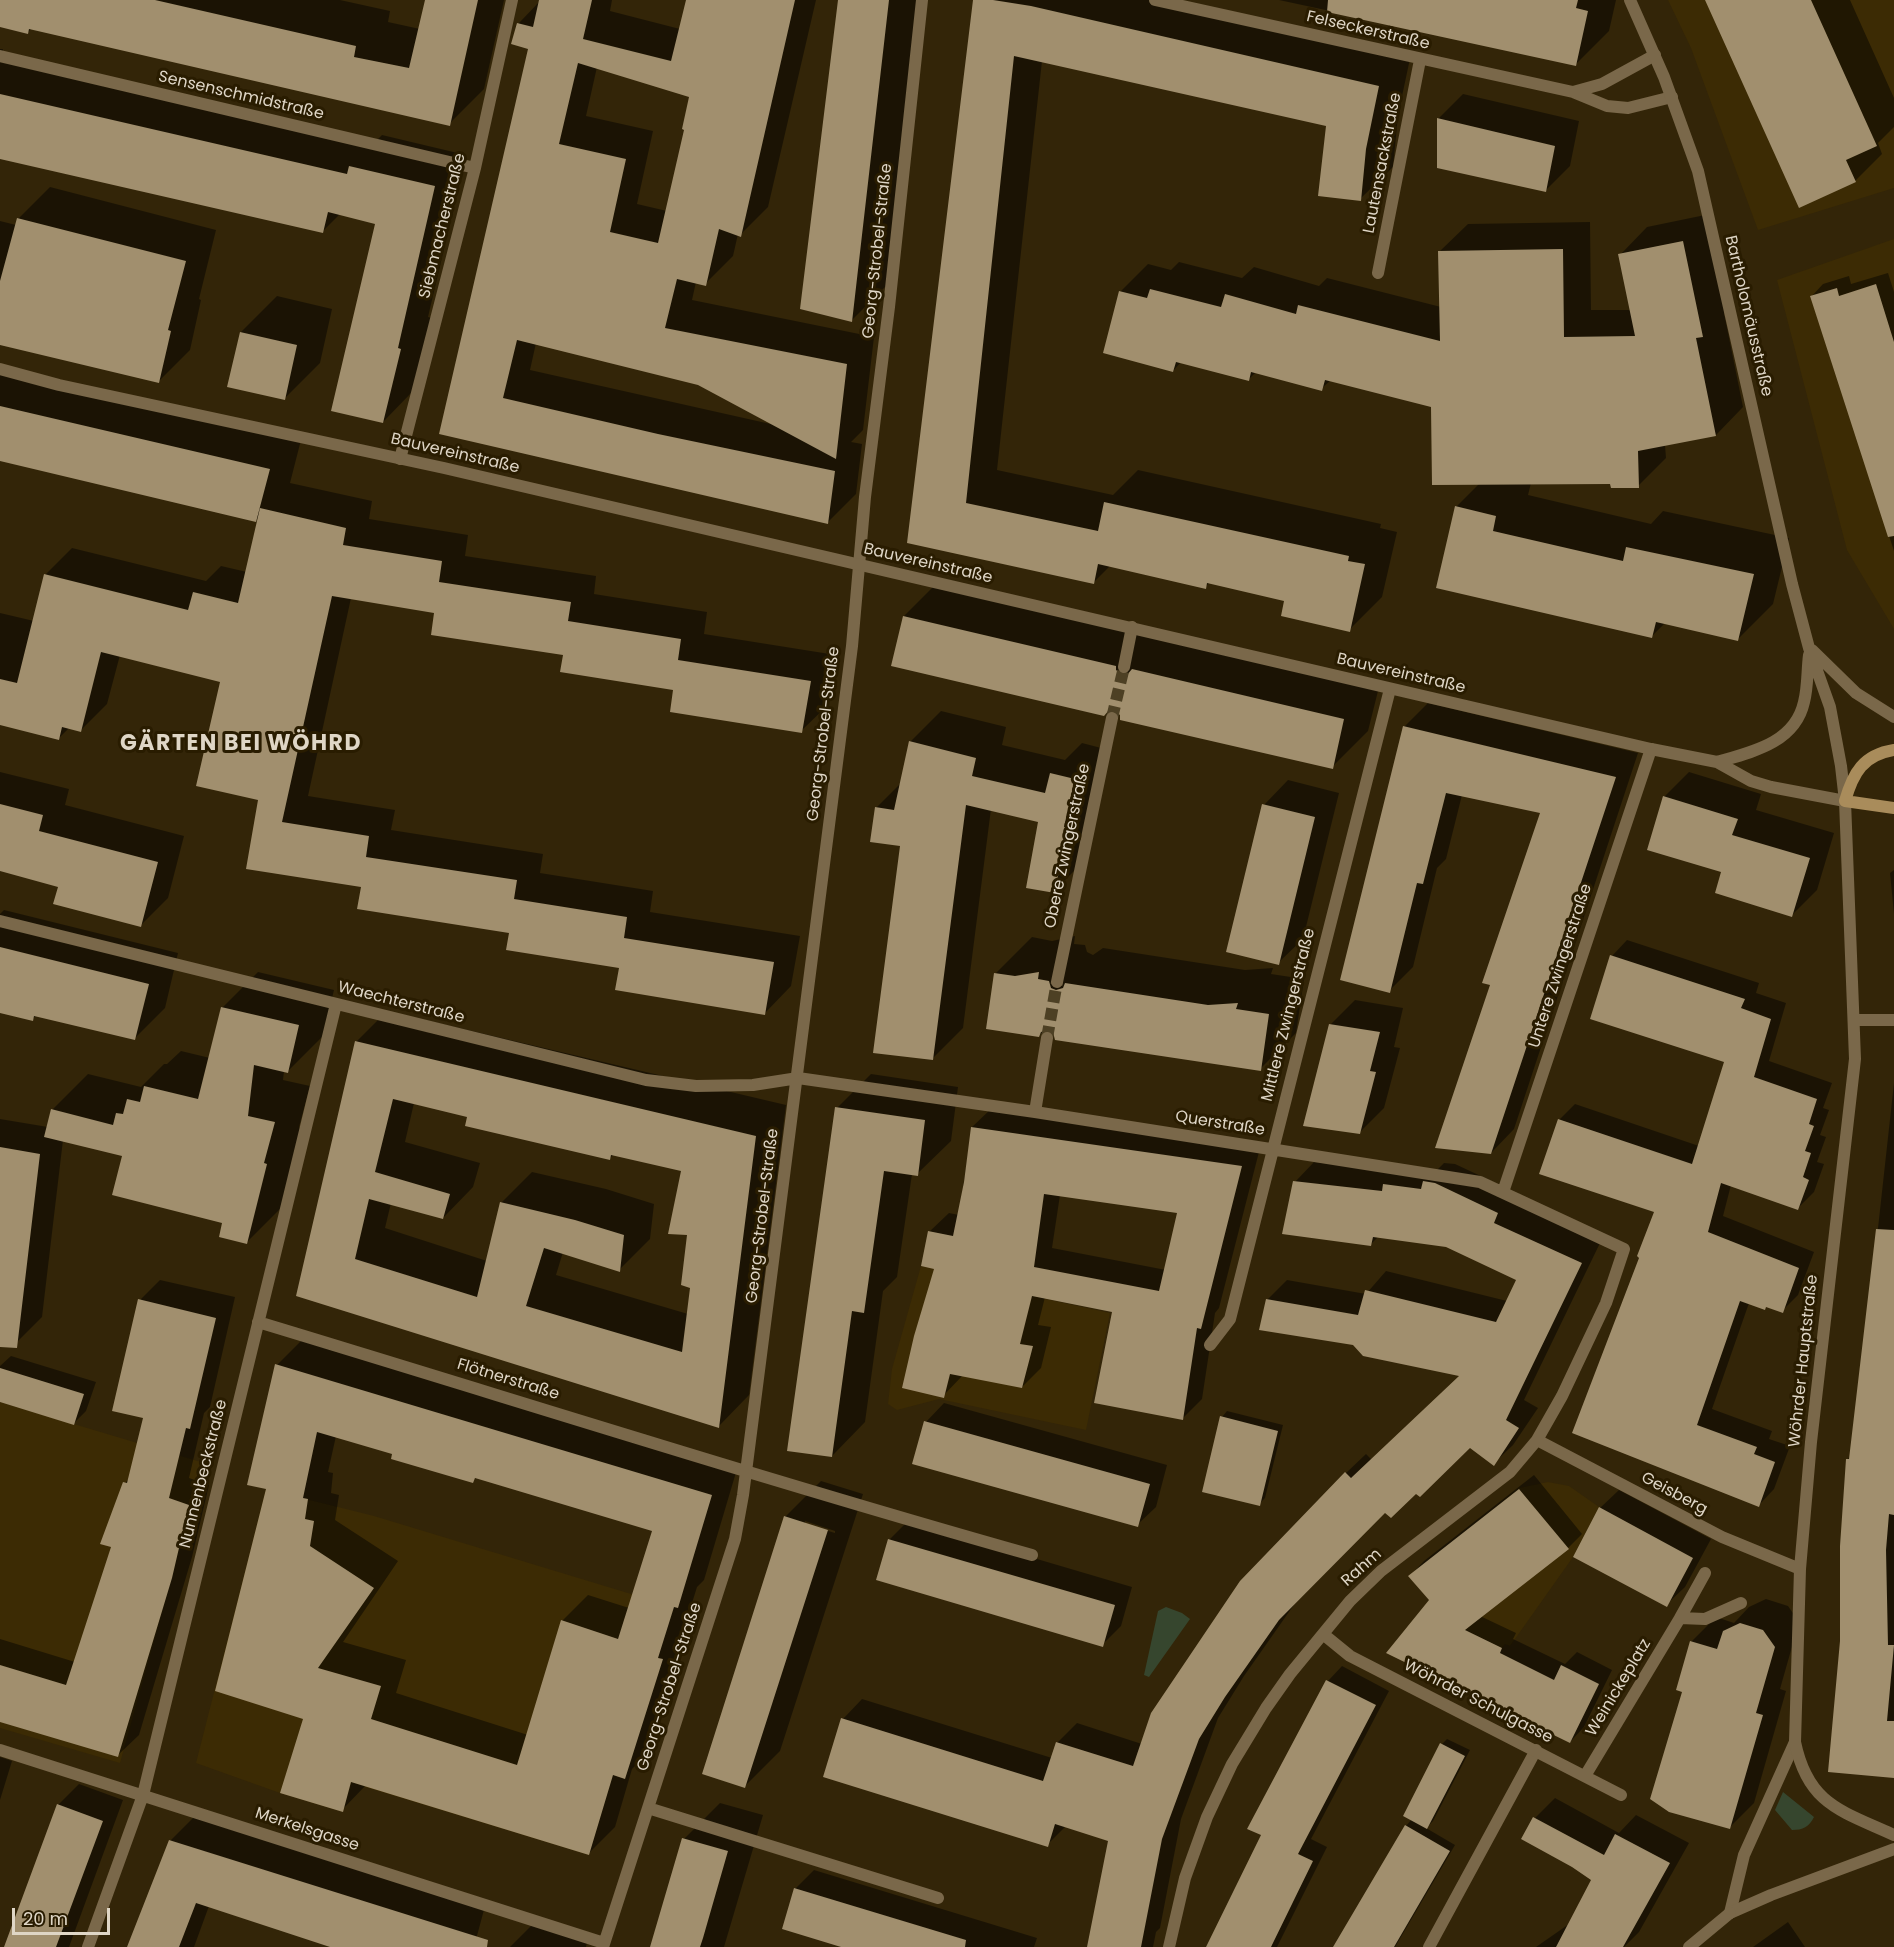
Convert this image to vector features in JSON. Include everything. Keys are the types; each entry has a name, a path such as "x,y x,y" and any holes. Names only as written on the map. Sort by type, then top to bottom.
{"main road":[{"path":"1894,750 1871,759 1857,771 1851,779 1845,801 1894,808"}],"street":[{"name":"Siebmacherstraße","path":"400,459 475,168 512,0"},
{"name":"Georg-Strobel-Straße","path":"603,1945 735,1539 747,1470 852,646 858,564 922,0"},
{"name":"Felseckerstraße","path":"1155,0 1573,92 1607,106 1628,108 1672,97"},
{"name":"Bartholomäusstraße","path":"1630,0 1672,97 1698,171 1809,648 1830,707 1845,801"},
{"name":"Felseckerstraße","path":"1573,92 1602,84 1655,55"},
{"name":"Sensenschmidstraße","path":"0,56 475,168"},
{"name":"Lautensackstraße","path":"1378,273 1420,60"},
{"name":"Bauvereinstraße","path":"0,369 70,387 400,459 1132,627 1390,689 1716,762 1751,782 1845,801"},
{"path":"1124,667 1132,627"},
{"path":"1809,648 1856,693 1894,717"},
{"path":"1716,762 1773,743 1793,726 1804,703 1809,648"},
{"name":"Mittlere Zwingerstraße","path":"1210,1345 1230,1319 1390,689"},
{"name":"Obere Zwingerstraße","path":"1057,982 1112,718"},
{"name":"Untere Zwingerstraße","path":"1503,1192 1651,749"},
{"name":"Wöhrder Hauptstraße","path":"1730,1913 1744,1855 1795,1742 1800,1569 1811,1442 1855,1059 1845,801"},
{"name":"Waechterstraße","path":"0,921 646,1080 696,1086 753,1085 798,1078"},
{"name":"Nunnenbeckstraße","path":"88,1947 142,1795 336,1004"},
{"path":"1854,1020 1894,1020"},
{"path":"1035,1112 1047,1038"},
{"name":"Querstraße","path":"798,1078 1035,1112 1480,1182 1624,1249"},
{"name":"Rahm","path":"1169,1947 1185,1878 1207,1817 1223,1782 1266,1708 1350,1601 1381,1571 1510,1472 1537,1440 1562,1396 1606,1303 1624,1249"},
{"name":"Flötnerstraße","path":"258,1322 747,1470"},
{"name":"Geisberg","path":"1537,1440 1722,1537 1800,1569"},
{"path":"747,1470 847,1503 1032,1555"},
{"name":"Weinickeplatz","path":"1585,1776 1705,1573"},
{"path":"1680,1618 1705,1619 1741,1603"},
{"name":"Wöhrder Schulgasse","path":"1323,1634 1350,1656 1621,1794"},
{"path":"1795,1742 1798,1758 1813,1789 1825,1801 1838,1810 1894,1835"},
{"name":"Merkelsgasse","path":"0,1750 603,1945"},
{"path":"1429,1947 1536,1750"},
{"path":"648,1808 938,1898"},
{"path":"1689,1947 1730,1913 1771,1895 1894,1849"}],"shaded area":[{"path":"1668,0 1894,0 1894,188 1758,230 1691,48"},
{"path":"1894,239 1894,629 1847,550 1777,280"},
{"path":"921,1266 1033,1290 1032,1296 1110,1313 1086,1430 939,1399 897,1410 888,1404 892,1369"},
{"path":"0,1402 201,1462 174,1570 120,1763 0,1728"},
{"path":"1548,1482 1569,1486 1599,1507 1573,1557 1510,1646 1505,1644 1502,1648 1451,1623 1463,1533 1519,1488"},
{"path":"266,1489 374,1516 674,1607 658,1657 663,1659 625,1779 613,1775 589,1855 352,1783 343,1812 280,1793 196,1763"}],"green space":[{"path":"1166,1607 1190,1619 1149,1677 1144,1675 1158,1611"},
{"path":"1783,1792 1814,1817 1805,1827 1792,1830 1775,1810"}],"building":[{"path":"0,0 155,0 356,46 354,57 409,68 425,0 478,0 450,126 29,29 28,34 0,27"},
{"path":"539,0 592,0 583,39 671,61 686,0 795,0 741,237 719,229 706,286 677,279 665,328 847,364 836,459 698,385 517,340 503,398 658,434 835,471 828,524 439,434 528,49 511,44 517,23 533,27","holes":["578,63 689,97 682,129 684,130 658,243 610,232 626,159 559,144"]},
{"path":"838,0 889,0 852,322 800,309"},
{"path":"973,0 993,0 1031,6 1379,86 1366,149 1361,201 1318,196 1326,126 1014,56 966,503 1098,531 1104,502 1349,556 1348,561 1365,564 1350,632 1281,616 1284,601 1207,583 1206,589 1098,564 1094,584 907,543"},
{"path":"1328,0 1578,0 1576,8 1588,11 1576,66 1327,12"},
{"path":"1705,0 1811,0 1877,146 1846,160 1856,182 1799,208"},
{"path":"0,94 347,174 349,166 435,186 383,423 331,411 375,224 328,212 323,233 0,159"},
{"path":"1437,118 1555,146 1546,192 1437,168"},
{"path":"17,218 186,261 168,330 171,331 159,383 0,345 0,281"},
{"path":"1683,241 1703,337 1696,338 1716,436 1638,451 1639,488 1611,488 1610,484 1432,485 1431,407 1325,380 1322,391 1251,372 1249,381 1176,362 1173,372 1103,353 1119,291 1147,298 1150,289 1221,307 1225,294 1296,314 1298,305 1440,341 1438,251 1563,249 1564,337 1635,336 1618,254"},
{"path":"1876,284 1894,342 1894,536 1888,537 1810,296 1837,288 1839,296"},
{"path":"240,332 297,345 285,400 227,387"},
{"path":"0,406 270,469 256,522 0,461"},
{"path":"1455,506 1496,516 1493,531 1623,561 1626,547 1754,574 1738,641 1656,622 1652,638 1436,588"},
{"path":"260,508 346,528 343,545 442,561 439,582 571,602 568,621 681,639 678,660 811,681 802,733 670,712 673,690 560,672 563,655 431,635 434,613 332,596 282,822 369,836 366,857 517,880 514,899 627,917 624,938 774,962 765,1015 615,990 619,968 506,950 509,933 357,909 361,887 246,869 258,800 196,786 220,682 101,652 81,732 62,727 59,740 0,725 0,679 17,683 44,574 188,610 193,592 238,603"},
{"path":"903,616 1116,666 1116,670 1122,675 1127,675 1132,669 1344,719 1333,769 1120,720 1120,715 1114,710 1109,710 1104,716 891,666"},
{"path":"1403,726 1616,777 1491,1154 1435,1148 1490,985 1482,983 1540,813 1446,793 1423,884 1417,883 1390,993 1340,980"},
{"path":"909,741 976,758 972,776 1045,793 1050,773 1075,779 1064,827 1067,827 1055,893 1026,888 1038,822 966,805 933,1060 873,1053 900,846 870,842 875,807 894,810"},
{"path":"1663,796 1738,819 1732,835 1810,858 1792,917 1715,893 1721,872 1647,850"},
{"path":"0,804 43,815 39,831 158,862 141,927 53,904 58,887 0,871"},
{"path":"1262,804 1315,817 1279,965 1226,952"},
{"path":"0,947 149,984 135,1040 34,1016 33,1021 0,1013"},
{"path":"1610,955 1745,999 1741,1008 1771,1019 1754,1077 1817,1099 1809,1124 1814,1126 1805,1151 1811,1153 1803,1177 1809,1180 1798,1210 1721,1183 1708,1232 1799,1268 1783,1313 1766,1307 1765,1310 1740,1301 1697,1425 1757,1447 1754,1454 1775,1462 1759,1507 1572,1433 1639,1258 1637,1256 1654,1212 1539,1174 1558,1119 1692,1164 1724,1062 1590,1019"},
{"path":"1039,972 1038,979 1049,981 1051,988 1056,990 1063,988 1065,983 1208,1005 1238,1003 1236,1009 1269,1014 1261,1071 1055,1040 1053,1032 1048,1030 1041,1032 1039,1037 986,1029 994,973 1015,976"},
{"path":"221,1007 299,1025 288,1073 254,1065 248,1116 275,1122 247,1244 219,1237 222,1223 112,1195 122,1156 44,1137 51,1109 113,1125 116,1113 123,1114 127,1099 140,1102 144,1086 198,1099"},
{"path":"1329,1024 1380,1032 1370,1071 1376,1072 1360,1134 1303,1126"},
{"path":"355,1041 756,1136 719,1428 296,1296","holes":["393,1099 467,1117 465,1126 610,1160 611,1155 681,1171 668,1234 687,1235 681,1285 690,1288 682,1352 526,1306 544,1248 620,1272 624,1235 575,1220 500,1202 477,1297 355,1259 369,1199 443,1219 450,1194 375,1172"]},
{"path":"835,1107 925,1120 918,1176 884,1171 864,1313 852,1311 832,1457 787,1451"},
{"path":"971,1127 1242,1166 1201,1329 1197,1328 1183,1420 1094,1403 1112,1312 1032,1296 1020,1344 1033,1346 1022,1388 950,1374 944,1398 902,1388 914,1336 934,1269 921,1266 928,1231 953,1236 964,1182","holes":["1044,1194 1177,1213 1159,1291 1034,1267"]},
{"path":"0,1147 40,1154 17,1348 0,1347"},
{"path":"1293,1181 1382,1191 1383,1184 1421,1189 1423,1181 1435,1183 1498,1213 1494,1223 1582,1263 1506,1420 1519,1428 1494,1466 1470,1448 1420,1497 1416,1494 1391,1518 1385,1513 1279,1620 1225,1697 1199,1739 1162,1839 1141,1947 1087,1947 1108,1841 1055,1824 1048,1847 823,1777 841,1718 1043,1781 1056,1742 1133,1766 1151,1713 1240,1581 1345,1472 1351,1478 1459,1376 1363,1356 1353,1345 1259,1330 1266,1299 1358,1315 1365,1290 1496,1322 1516,1280 1446,1247 1373,1237 1371,1246 1282,1234"},
{"path":"1876,1229 1894,1230 1894,1515 1889,1514 1886,1550 1888,1645 1894,1645 1887,1721 1894,1721 1894,1778 1828,1772 1840,1641 1840,1546 1846,1459 1849,1459"},
{"path":"138,1299 216,1318 190,1429 186,1428 169,1498 189,1505 172,1578 118,1757 0,1722 0,1665 66,1685 111,1547 100,1544 123,1482 127,1483 143,1418 112,1411"},
{"path":"275,1364 712,1495 678,1608 674,1607 658,1658 663,1659 625,1779 613,1775 589,1855 351,1782 343,1812 280,1793 303,1719 215,1691 266,1489 247,1485","holes":["317,1432 392,1454 391,1459 473,1483 475,1478 652,1531 618,1639 561,1620 517,1765 371,1719 381,1686 318,1668 374,1588 310,1546 314,1521 305,1519 308,1499 303,1498"]},
{"path":"0,1368 84,1394 74,1425 0,1402"},
{"path":"1220,1416 1278,1431 1260,1506 1202,1492"},
{"path":"924,1421 1150,1484 1138,1527 912,1464"},
{"path":"1519,1489 1569,1549 1465,1630 1502,1648 1500,1653 1554,1680 1561,1665 1599,1684 1570,1743 1386,1653 1429,1600 1408,1576"},
{"path":"1599,1507 1693,1558 1667,1607 1573,1557"},
{"path":"784,1516 828,1530 745,1788 702,1774"},
{"path":"888,1539 1115,1605 1103,1647 876,1580"},
{"path":"1740,1623 1763,1630 1775,1647 1756,1713 1763,1715 1730,1829 1669,1812 1650,1799 1682,1692 1676,1690 1690,1641 1717,1649 1723,1631"},
{"path":"1326,1680 1376,1705 1298,1854 1313,1861 1271,1947 1206,1947 1261,1835 1247,1829"},
{"path":"1440,1743 1465,1756 1427,1829 1403,1816"},
{"path":"57,1804 103,1821 56,1947 4,1947"},
{"path":"1533,1817 1604,1855 1615,1834 1670,1863 1623,1947 1556,1947 1591,1880 1521,1839"},
{"path":"1405,1825 1450,1851 1394,1947 1333,1947"},
{"path":"682,1838 728,1851 703,1938 700,1947 650,1947"},
{"path":"169,1840 488,1940 487,1947 330,1947 196,1903 179,1947 127,1947"},
{"path":"794,1888 966,1940 965,1947 841,1947 782,1929"}],"tunnel":[{"path":"1112,718 1124,667"},
{"path":"1047,1038 1057,982"}],"district":[{"name":"GÄRTEN BEI WÖHRD","path":"241,744"}]}
